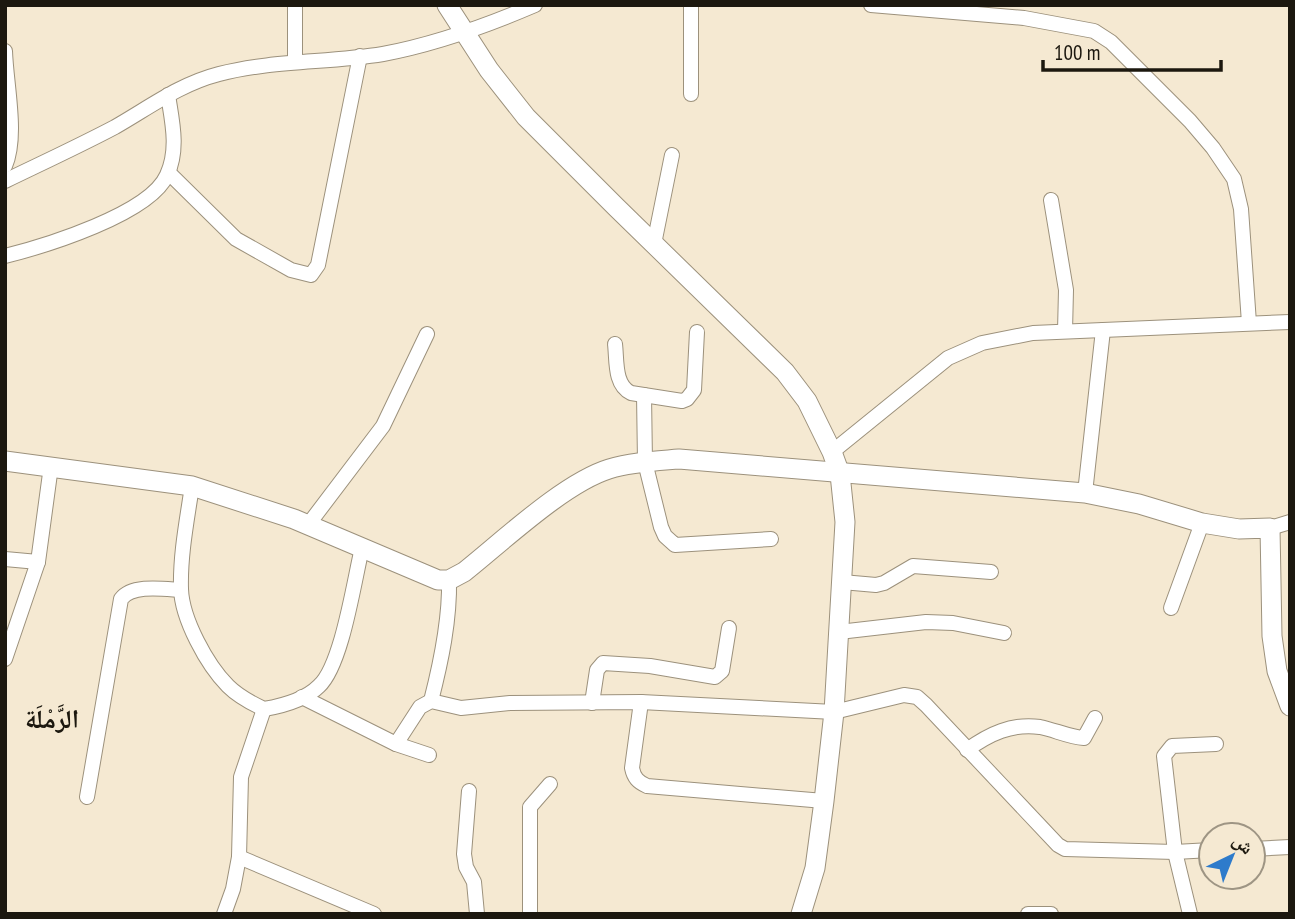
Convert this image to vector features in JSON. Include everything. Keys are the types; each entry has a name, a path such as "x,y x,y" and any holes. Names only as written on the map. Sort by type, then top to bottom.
{"street":[{"path":"295,5 295,61"},
{"path":"447,5 489,70 526,117 785,372 807,401 832,452 840,474 845,522 834,712 815,868 801,914"},
{"path":"5,181 118,125 189,84 218,74 295,61 401,50 464,33 535,5"},
{"path":"691,5 691,94"},
{"path":"871,5 1024,18 1094,32 1111,42 1190,121 1234,179 1241,209 1249,323"},
{"path":"5,51 10,150 5,166"},
{"path":"169,173 236,239 291,270 311,275 318,265 360,56"},
{"path":"5,256 57,241 124,211 157,191 169,173 174,146 168,95"},
{"path":"654,244 672,155"},
{"path":"1051,200 1066,290 1065,331"},
{"path":"832,452 948,358 982,343 1033,333 1290,322"},
{"path":"1085,493 1104,330"},
{"path":"615,344 621,386 631,393 682,401 694,390 698,332"},
{"path":"308,525 383,426 426,334"},
{"path":"644,395 645,462 665,536 675,545 771,540"},
{"path":"5,461 192,486 308,525 438,580 449,580 464,572 581,482 609,469 679,459 1085,493 1139,504 1202,523 1239,529 1270,528 1290,522"},
{"path":"5,659 38,562 51,466"},
{"path":"192,486 185,531 181,590 195,635 218,674 239,695 264,709 302,697 320,686 332,668 362,548"},
{"path":"1171,608 1202,523"},
{"path":"1270,528 1272,636 1277,671 1290,706"},
{"path":"5,559 38,562"},
{"path":"842,582 876,585 912,566 991,572"},
{"path":"431,701 447,615 449,580"},
{"path":"88,797 121,599 135,590 181,590"},
{"path":"839,632 926,622 953,623 1004,633"},
{"path":"592,703 597,670 603,663 650,666 715,677 722,671 729,628"},
{"path":"396,744 420,707 431,701 461,708 510,703 641,702 834,712 904,695 917,697 926,705 1058,845 1065,849 1197,851"},
{"path":"302,697 396,744 429,755"},
{"path":"641,702 632,768 639,782 648,786 824,801"},
{"path":"224,914 233,889 239,857 241,777 264,709"},
{"path":"967,750 985,737 1018,726 1041,727 1084,738 1095,718"},
{"path":"1190,914 1175,852 1164,757 1172,746 1216,744"},
{"path":"530,914 530,807 550,784"},
{"path":"469,791 464,854 474,882 477,914"},
{"path":"1267,848 1290,847"},
{"path":"239,857 374,914"},
{"path":"1028,914 1051,914"}],"district":[{"name":"الرَّمْلَة","path":"52,718"}]}
